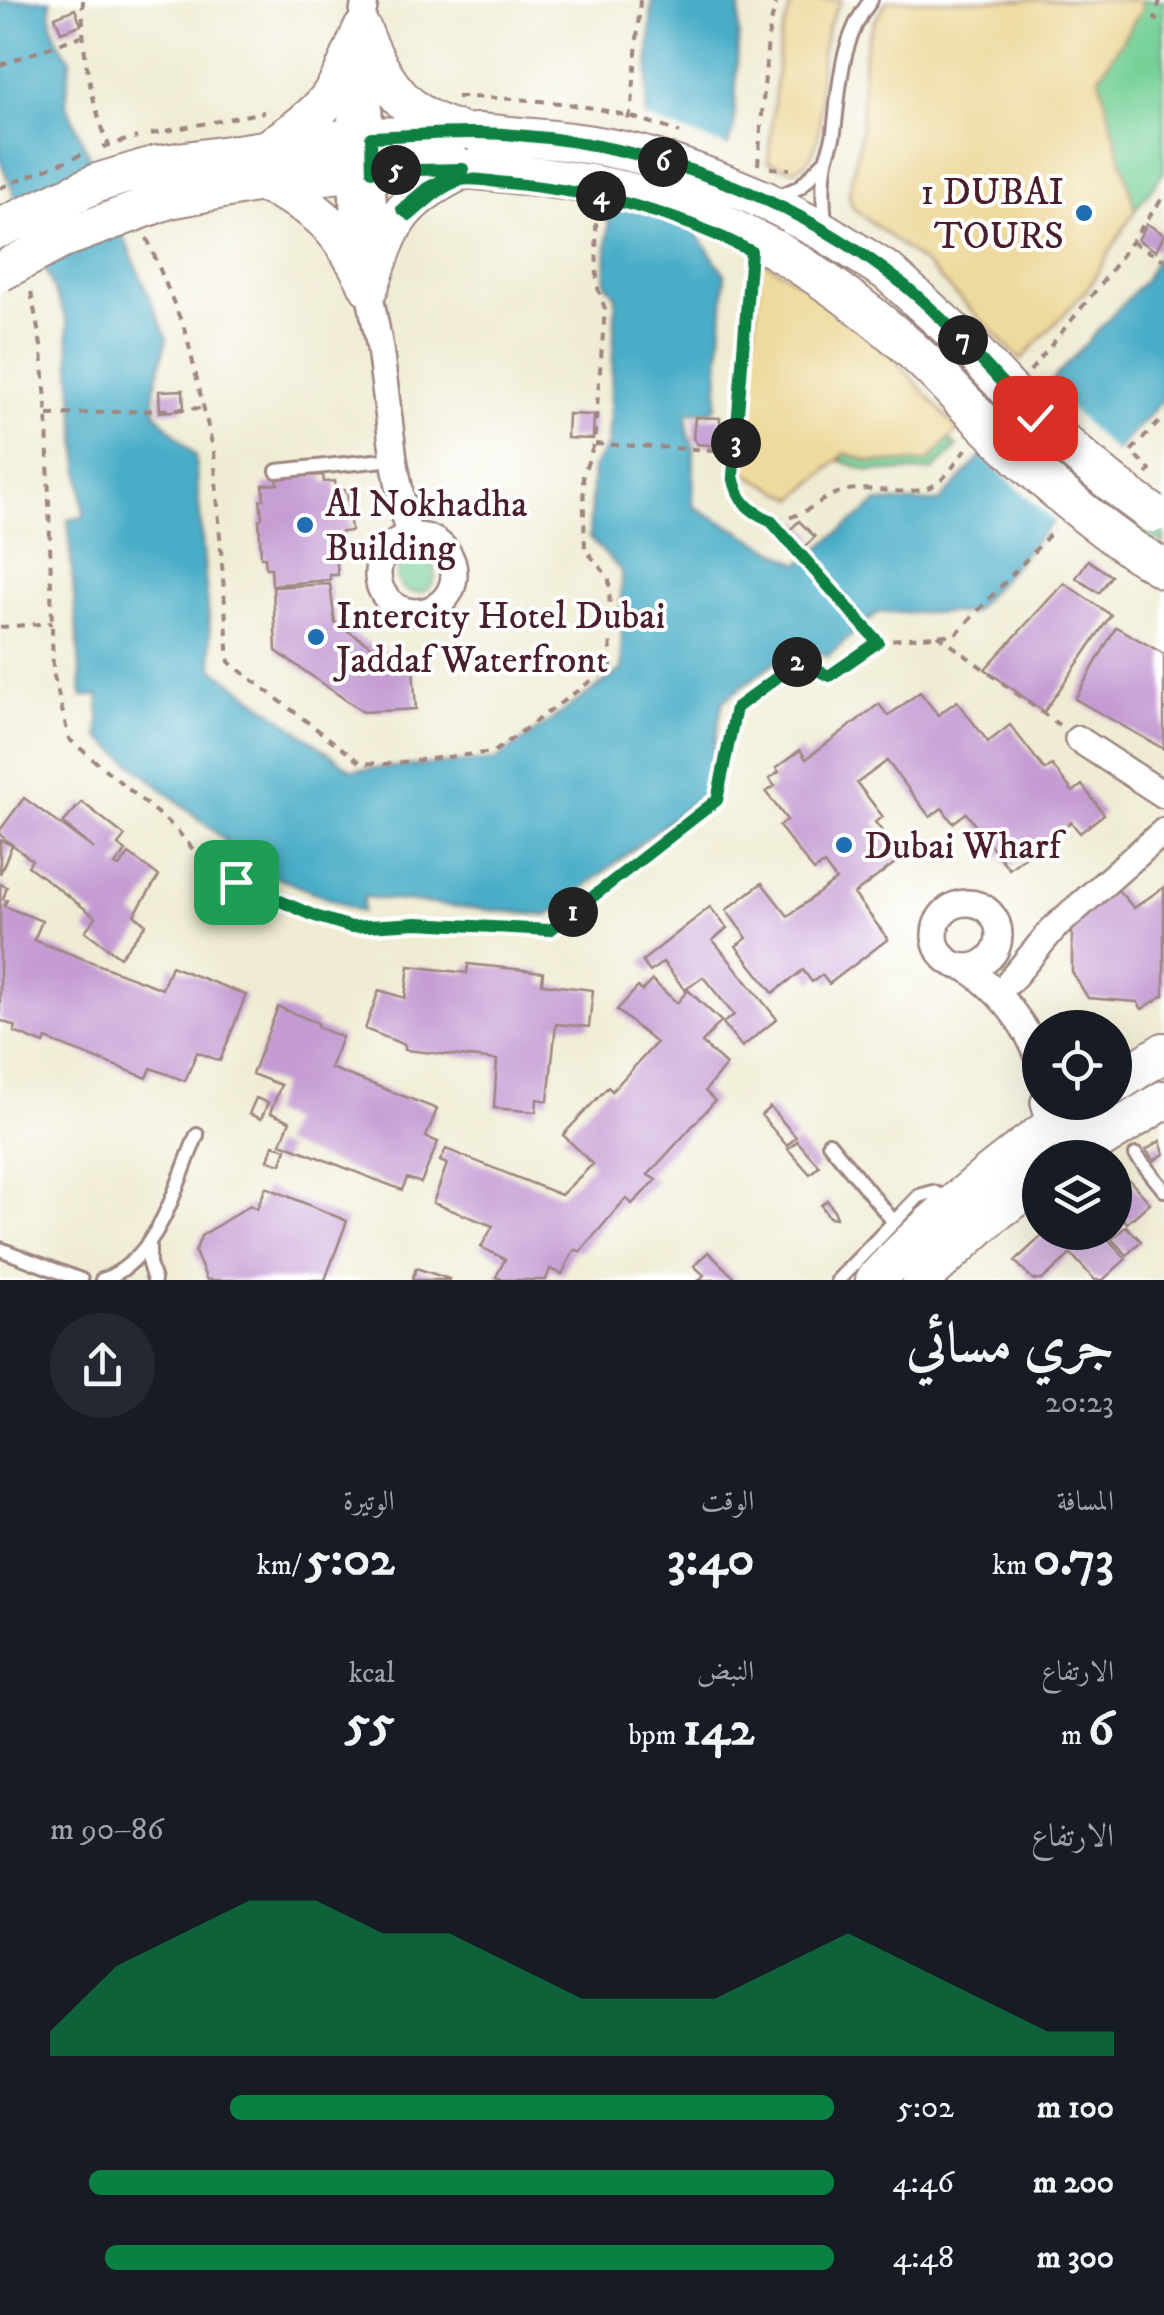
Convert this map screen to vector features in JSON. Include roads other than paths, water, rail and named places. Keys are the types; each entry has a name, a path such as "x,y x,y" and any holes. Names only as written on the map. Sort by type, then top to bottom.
{"street":[{"path":"364,15 384,79 406,106 450,128 561,140 638,154 712,178 764,181 826,233 888,272 968,344 1048,430 1111,484 1152,506"},
{"path":"364,15 352,81 361,155 358,243 369,287 408,536"},
{"path":"265,165 330,98 364,15"},
{"path":"0,228 97,182 163,182 265,165 361,155 478,133"},
{"path":"361,155 548,178 626,192 703,215 762,259 864,307 942,379 1031,471 1081,513 1149,560"},
{"path":"265,165 290,193 339,232 369,287"},
{"path":"369,287 392,223 402,209 427,188 463,169"},
{"path":"14,276 64,238 163,182"},
{"path":"1078,739 1164,797 1160,809 1164,818"},
{"path":"1012,995 1053,929 1164,831"},
{"path":"1022,1020 1012,995 998,945 996,921 979,904 966,902 944,911 937,922 936,946 943,957 1012,995 1024,1010"},
{"path":"965,967 985,962 998,945"},
{"path":"1132,1070 1164,1052"},
{"path":"875,1280 954,1202 1071,1123 1129,1140 1164,1100"},
{"path":"921,1280 992,1214 1022,1193"}],"lane":[{"path":"826,233 826,160 834,135 844,52 861,12 871,0"},
{"path":"764,181 800,187 826,160"},
{"path":"277,471 394,459"},
{"path":"154,1280 149,1246 197,1136"},
{"path":"829,1143 892,1222"},
{"path":"1132,1144 1164,1190"},
{"path":"838,1280 892,1222 926,1193 942,1194 954,1202"},
{"path":"102,1280 123,1270 149,1246"},
{"path":"0,1250 81,1280"}],"water":[{"path":"0,0 51,0 54,31 70,59 66,103 167,338 154,391 155,412 195,456 213,668 352,770 496,760 622,669 621,571 589,537 593,468 608,444 616,296 605,282 609,213 617,205 646,117 652,0 740,0 734,127 697,234 725,274 717,404 712,411 687,413 688,435 694,448 693,506 799,564 878,502 939,502 1143,282 1164,245 1164,398 971,613 878,612 827,657 803,641 723,701 705,792 548,916 364,897 362,912 221,855 226,841 99,737 99,696 82,696 68,519 84,517 67,321 0,160"}],"place":[{"name":"1 DUBAI TOURS","path":"1084,213"},
{"name":"Al Nokhadha Building","path":"305,525"},
{"name":"Intercity Hotel Dubai Jaddaf Waterfront","path":"316,637"},
{"name":"Dubai Wharf","path":"844,845"}]}
